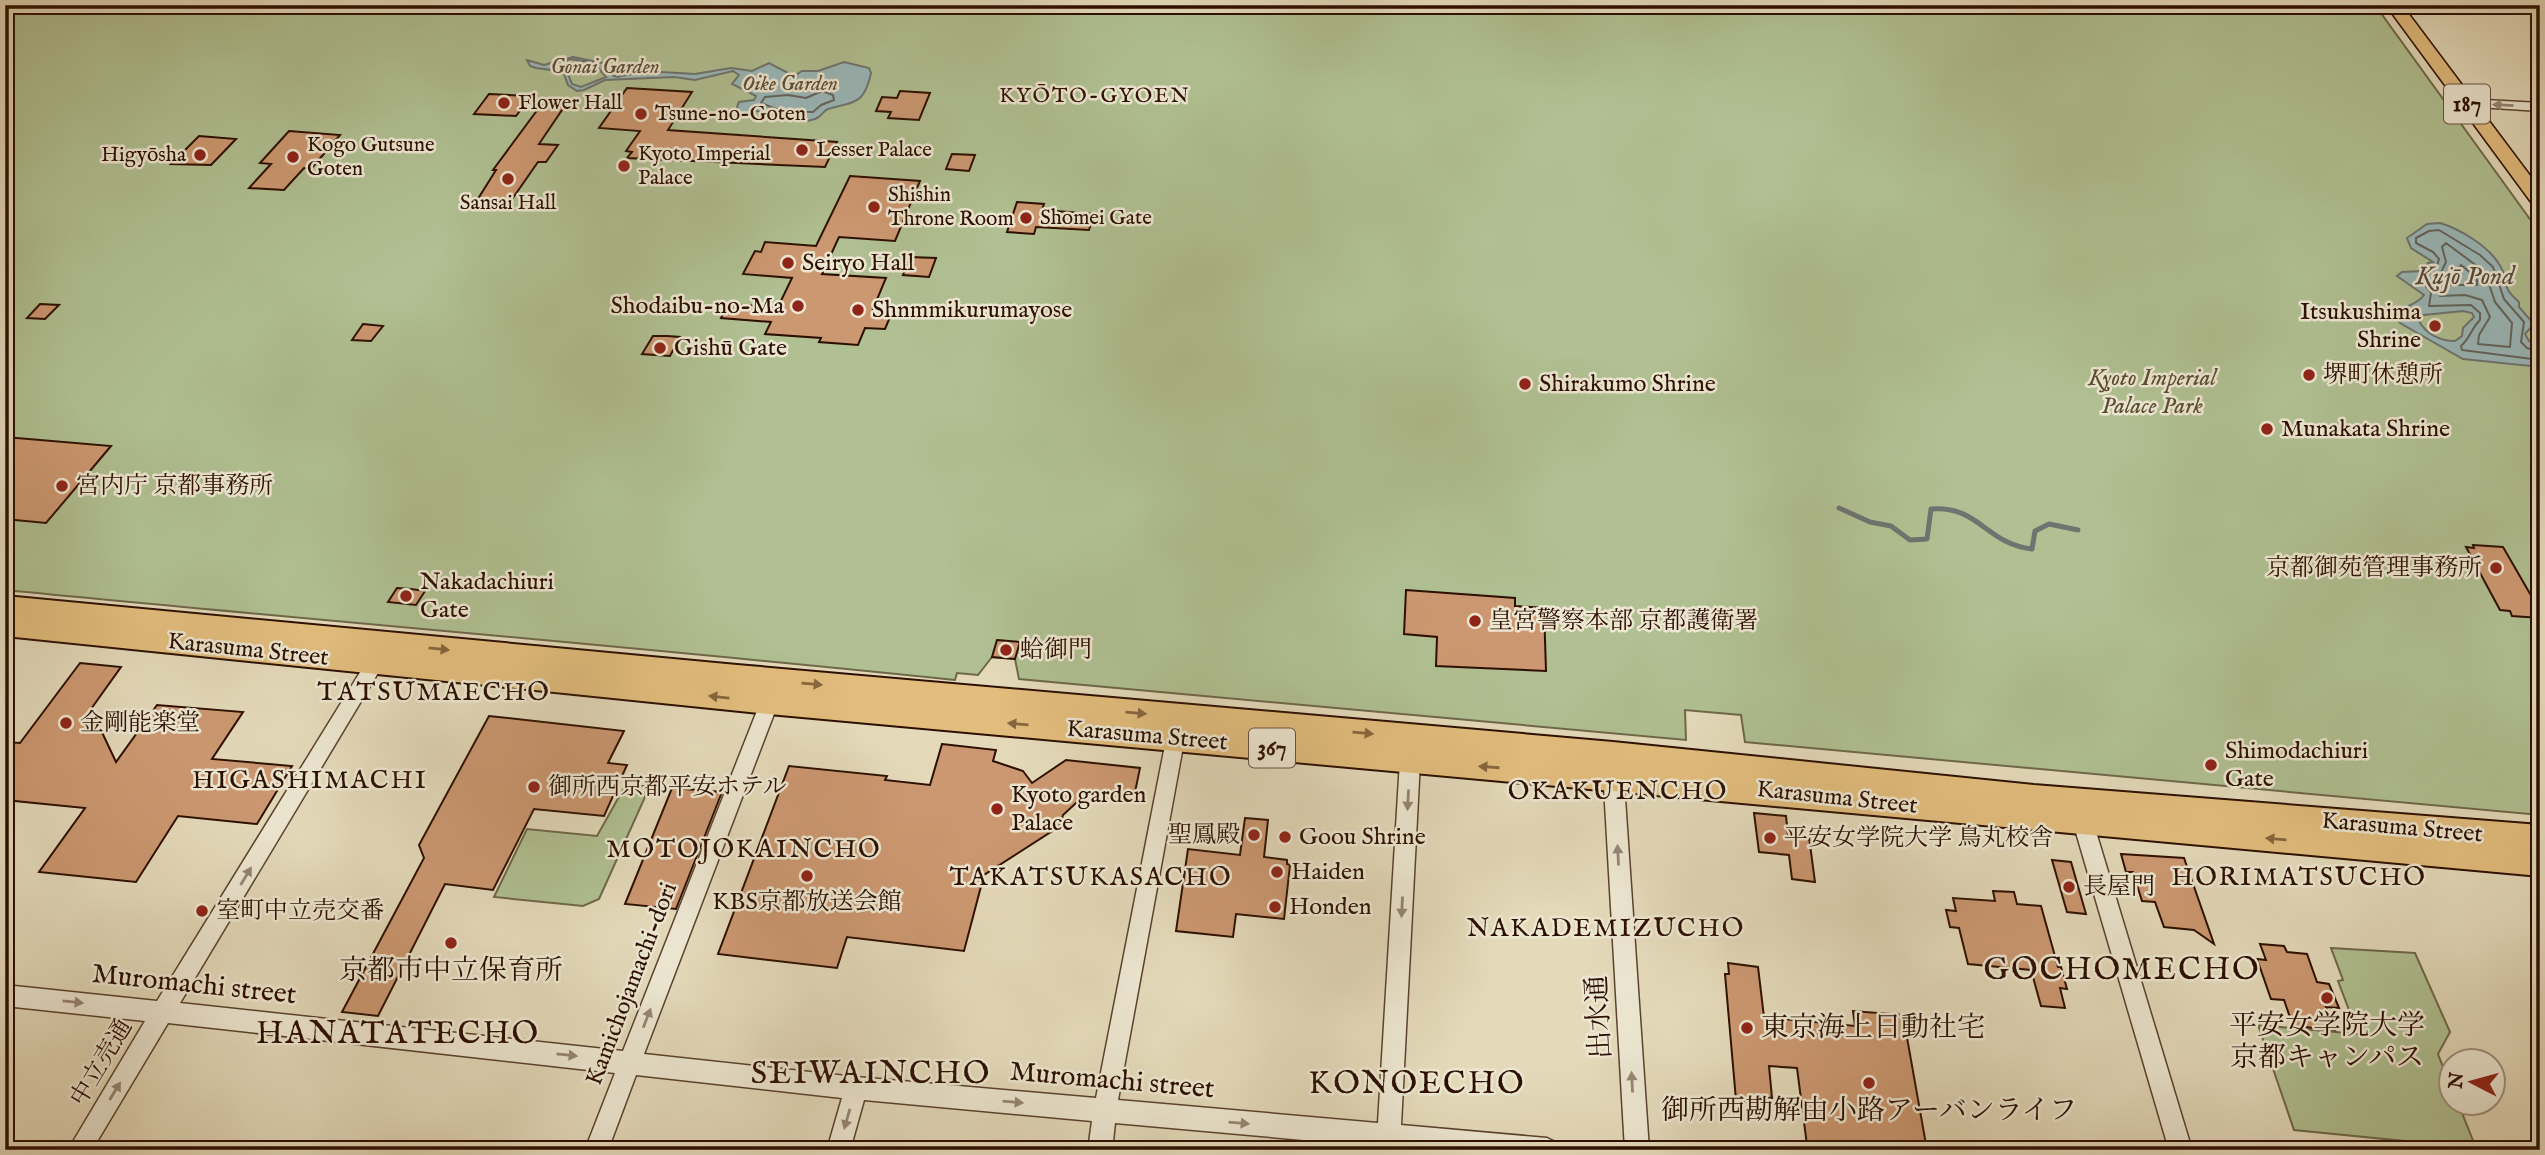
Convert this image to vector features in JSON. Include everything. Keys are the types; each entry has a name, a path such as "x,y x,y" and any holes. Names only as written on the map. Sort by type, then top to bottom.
{"highway":[{"name":"Karasuma Street","path":"5,607 381,653"},
{"name":"Karasuma Street","path":"5,625 381,653 1613,766 2080,812 2538,848"},
{"name":"Karasuma Street","path":"1178,728 1410,761 1613,766"}],"main road":[{"name":"187","path":"2394,5 2537,193"}],"street":[{"path":"2467,103 2540,107"},
{"name":"中立売通","path":"79,1150 381,653"},
{"name":"Kamichojamachi-dori","path":"596,1150 773,691"},
{"path":"1100,1150 1105,1111 1178,728"},
{"path":"1389,1136 1410,761"},
{"name":"出水通","path":"1613,766 1637,1150"},
{"path":"2080,812 2180,1150"},
{"name":"Muromachi street","path":"5,995 856,1088 1547,1150"},
{"path":"838,1150 856,1088"}],"green space":[{"name":"Kyoto Imperial Palace Park","path":"5,5 2375,5 2540,233 2540,815 1745,742 1741,715 1685,710 1686,740 1019,679 1015,659 992,657 978,675 957,673 955,680 5,590"},
{"path":"625,786 650,786 599,899 583,906 494,897 527,829 597,836"},
{"path":"2331,948 2415,953 2450,1032 2442,1046 2436,1046 2436,1116 2463,1116 2476,1148 2294,1130 2258,1025 2369,1035 2367,1032 2357,1031 2338,981 2343,980"}],"water":[{"path":"573,57 603,63 607,73 617,77 644,71 695,74 731,68 752,71 769,63 794,76 802,71 818,71 844,62 869,68 871,73 865,91 857,100 828,109 815,119 800,121 754,110 740,113 737,107 739,102 754,100 756,96 732,84 739,75 733,71 695,80 674,77 605,80 577,91 568,85 564,74 530,66 527,60 544,65","holes":["570,59 594,63 606,77 581,87 572,84 567,72 557,67"]},
{"name":"Kujō Pond","path":"2440,223 2456,229 2494,257 2503,271 2509,291 2534,324 2525,334 2529,341 2540,346 2540,367 2463,359 2400,323 2396,317 2398,313 2424,295 2397,276 2402,272 2424,271 2428,263 2433,262 2411,248 2407,238 2427,224","holes":["2463,311 2472,313 2474,317 2463,328 2462,336 2455,341 2434,336 2425,330 2419,321 2424,315"]}],"building":[{"path":"627,88 692,92 668,130 837,142 825,167 627,158 632,152 626,151 640,131 599,128"},
{"path":"900,91 930,93 919,120 888,118 891,112 876,111 882,97 897,98"},
{"name":"Flower Hall","path":"489,94 527,96 524,101 527,101 516,116 474,114"},
{"name":"Sansai Hall","path":"541,105 564,107 539,144 558,145 546,162 538,162 508,205 476,202 496,170 493,170"},
{"name":"Kogo Gutsune Goten","path":"289,131 340,135 311,169 304,168 284,190 249,188 271,164 260,163"},
{"name":"Higyōsha","path":"199,136 236,139 211,165 171,164"},
{"path":"952,154 975,155 969,171 946,169"},
{"path":"850,176 920,181 895,241 839,237 822,274 886,278 873,309 893,310 885,329 865,328 858,345 819,342 821,338 765,334 771,322 721,318 728,304 778,307 792,278 743,274 755,251 761,252 765,242 816,246"},
{"path":"1017,202 1044,204 1042,210 1094,214 1089,230 1036,227 1034,234 1007,232"},
{"path":"910,257 936,258 929,277 903,275"},
{"path":"40,304 59,305 45,319 27,318"},
{"path":"363,324 383,326 371,341 352,340"},
{"name":"Gishū Gate","path":"653,336 680,337 670,356 642,354"},
{"name":"宮内庁 京都事務所","path":"5,437 111,446 46,523 5,519"},
{"name":"京都御苑管理事務所","path":"2473,545 2503,547 2540,611 2540,618 2512,616 2510,611 2500,610 2466,547 2474,548"},
{"name":"Nakadachiuri Gate","path":"397,588 425,591 416,605 388,602"},
{"name":"皇宮警察本部 京都護衛署","path":"1406,590 1515,598 1515,606 1544,608 1546,671 1436,666 1437,637 1404,634"},
{"name":"蛤御門","path":"997,640 1020,642 1015,659 992,657"},
{"path":"80,663 121,667 91,709 116,762 157,705 243,712 212,759 292,766 257,824 178,816 136,882 39,872 85,808 5,800 5,742 20,743"},
{"name":"御所西京都平安ホテル","path":"489,716 624,731 608,763 627,765 604,816 534,809 493,890 445,884 378,1016 342,1012 424,858 419,845"},
{"path":"942,744 996,750 993,761 1023,771 1032,783 1066,760 1140,768 1133,802 1089,798 1088,805 1076,803 1063,815 1060,826 984,875 964,951 847,937 837,968 718,954 789,766 887,776 885,780 930,785"},
{"path":"672,788 722,792 676,909 625,904"},
{"path":"1754,813 1786,816 1788,835 1809,837 1815,882 1792,879 1789,855 1759,852"},
{"path":"1245,818 1268,820 1264,857 1287,860 1290,865 1284,919 1236,914 1233,937 1176,931 1188,849 1240,855"},
{"path":"2121,854 2184,858 2214,944 2194,930 2164,927 2155,902 2142,901 2133,872 2126,872"},
{"name":"長屋門","path":"2052,860 2071,862 2086,914 2067,912"},
{"path":"1993,891 2014,892 2017,904 2041,906 2067,989 2060,988 2065,1008 2041,1006 2031,970 1968,964 1959,928 1950,927 1946,910 1956,911 1953,898 1995,901"},
{"path":"2260,944 2284,946 2287,952 2307,954 2317,982 2329,984 2339,1008 2326,1007 2335,1030 2293,1026 2284,1000 2271,999 2257,959 2266,960"},
{"name":"御所西勘解由小路アーバンライフ","path":"1728,963 1758,967 1764,1017 1855,1026 1853,1011 1903,1015 1927,1150 1856,1150 1807,1145 1797,1068 1769,1066 1772,1098 1752,1096 1752,1102 1736,1100 1725,974 1729,974"}],"waterway":[{"path":"1839,508 1870,522 1891,526 1910,540 1927,539 1931,509 1947,509 1961,513 2004,540 2032,549 2035,531 2049,524 2078,530"}],"place":[{"name":"Flower Hall","path":"504,103"},
{"name":"Tsune-no-Goten","path":"641,114"},
{"name":"Lesser Palace","path":"802,150"},
{"name":"Higyōsha","path":"200,155"},
{"name":"Kogo Gutsune Goten","path":"293,157"},
{"name":"Kyoto Imperial Palace","path":"624,166"},
{"name":"Sansai Hall","path":"508,179"},
{"name":"Shishin Throne Room","path":"874,207"},
{"name":"Shomei Gate","path":"1026,218"},
{"name":"Seiryo Hall","path":"788,263"},
{"name":"Shodaibu-no-Ma","path":"798,306"},
{"name":"Shnmmikurumayose","path":"858,310"},
{"name":"Itsukushima Shrine","path":"2435,326"},
{"name":"Gishū Gate","path":"660,348"},
{"name":"堺町休憩所","path":"2309,375"},
{"name":"Shirakumo Shrine","path":"1525,384"},
{"name":"Munakata Shrine","path":"2267,429"},
{"name":"宮内庁 京都事務所","path":"62,486"},
{"name":"京都御苑管理事務所","path":"2496,568"},
{"name":"Nakadachiuri Gate","path":"406,596"},
{"name":"皇宮警察本部 京都護衛署","path":"1475,621"},
{"name":"蛤御門","path":"1006,650"},
{"name":"金剛能楽堂","path":"66,723"},
{"name":"Shimodachiuri Gate","path":"2211,765"},
{"name":"御所西京都平安ホテル","path":"534,787"},
{"name":"Kyoto garden Palace","path":"997,809"},
{"name":"聖鳳殿","path":"1254,835"},
{"name":"Goou Shrine","path":"1285,837"},
{"name":"平安女学院大学 鳥丸校舎","path":"1770,838"},
{"name":"Haiden","path":"1277,872"},
{"name":"KBS京都放送会館","path":"807,876"},
{"name":"長屋門","path":"2069,887"},
{"name":"Honden","path":"1275,907"},
{"name":"室町中立売交番","path":"202,911"},
{"name":"京都市中立保育所","path":"451,943"},
{"name":"平安女学院大学 京都キャンパス","path":"2327,998"},
{"name":"東京海上日動社宅","path":"1747,1028"},
{"name":"御所西勘解由小路アーバンライフ","path":"1869,1083"}],"district":[{"name":"KYŌTO-GYOEN","path":"1095,96"},
{"name":"TATSUMAECHO","path":"434,692"},
{"name":"HIGASHIMACHI","path":"310,780"},
{"name":"OKAKUENCHO","path":"1618,791"},
{"name":"MOTOJOKAINCHO","path":"744,849"},
{"name":"TAKATSUKASACHO","path":"1091,877"},
{"name":"HORIMATSUCHO","path":"2299,877"},
{"name":"NAKADEMIZUCHO","path":"1606,928"},
{"name":"GOCHOMECHO","path":"2122,970"},
{"name":"HANATATECHO","path":"398,1034"},
{"name":"SEIWAINCHO","path":"871,1074"},
{"name":"KONOECHO","path":"1417,1084"}],"park label":[{"name":"Gonai Garden","path":"605,67"},
{"name":"Oike Garden","path":"790,84"}]}
